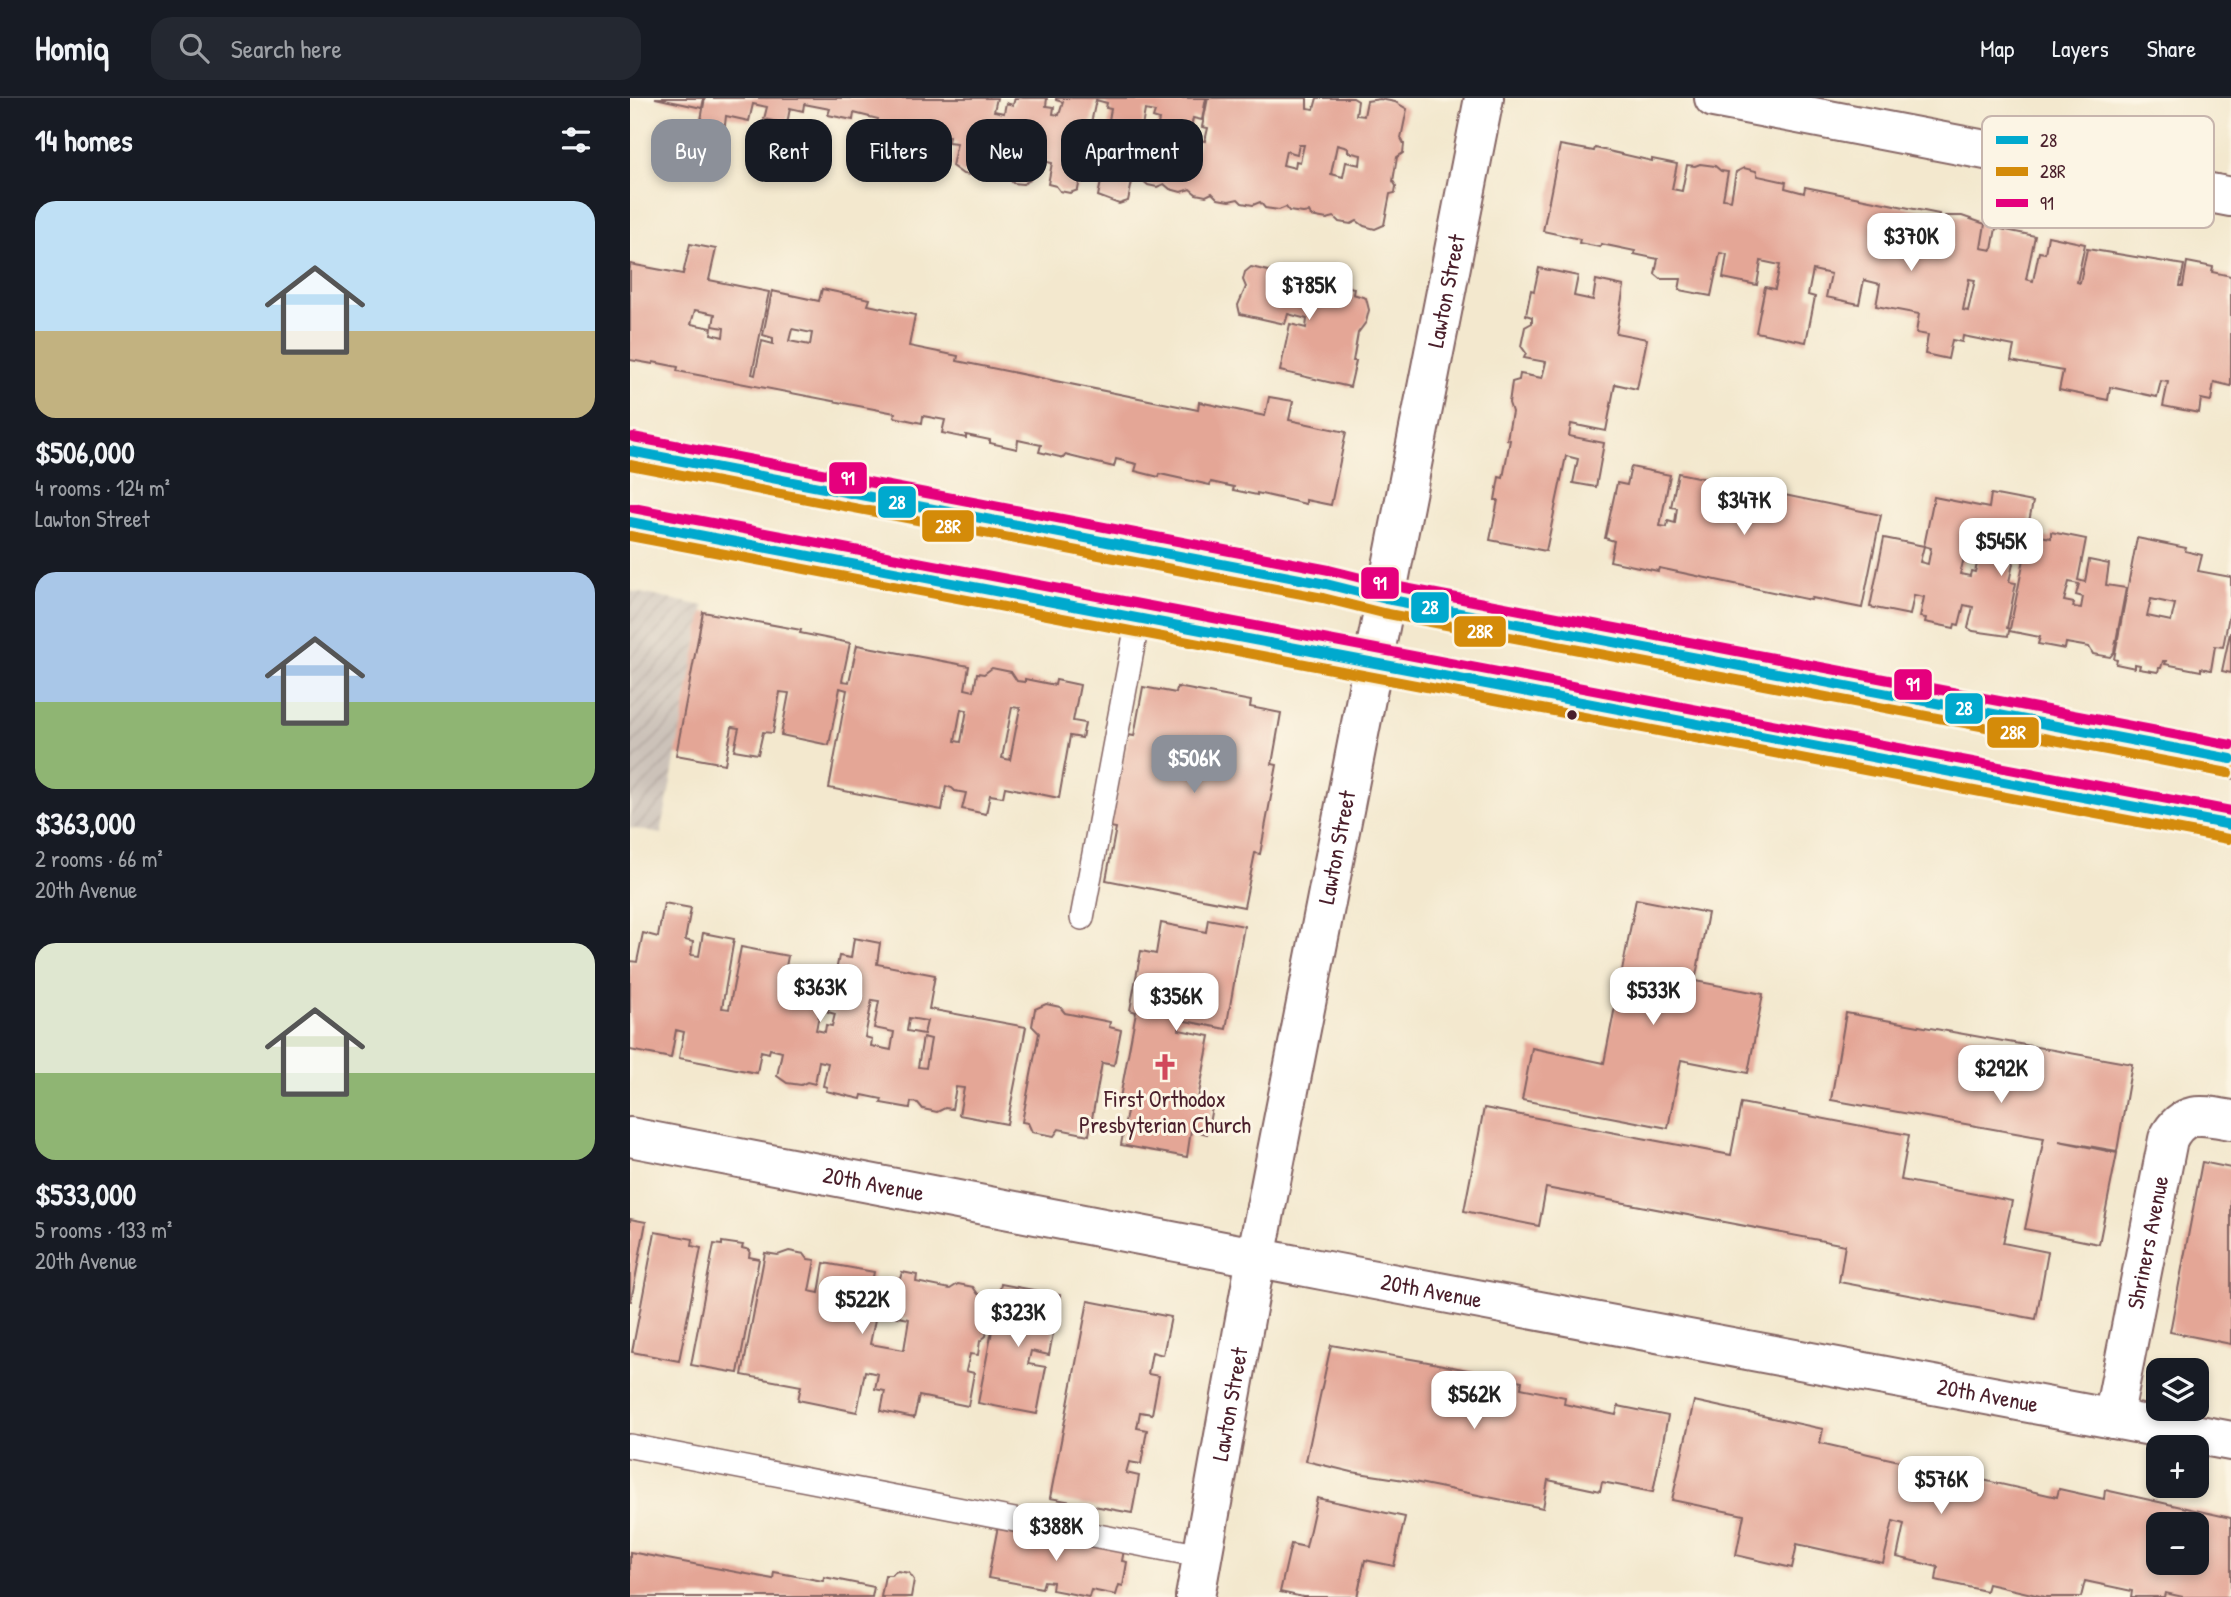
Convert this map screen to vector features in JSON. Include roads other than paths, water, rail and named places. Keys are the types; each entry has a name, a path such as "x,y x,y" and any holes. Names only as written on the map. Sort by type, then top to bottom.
{"highway":[{"path":"630,451 1326,584 1386,599 2231,759"},
{"path":"630,522 2231,825"}],"street":[{"name":"Lawton Street","path":"1195,1597 1256,1258 1484,98"},
{"path":"1714,98 1982,149"},
{"name":"Shriners Avenue","path":"2113,1419 2168,1139 2174,1127 2197,1115 2231,1120"},
{"name":"20th Avenue","path":"630,1137 2231,1441"}],"lane":[{"path":"1082,918 1138,619"},
{"path":"630,1446 1202,1556"}],"place":[{"name":"First Orthodox Presbyterian Church","path":"1165,1067"}]}
